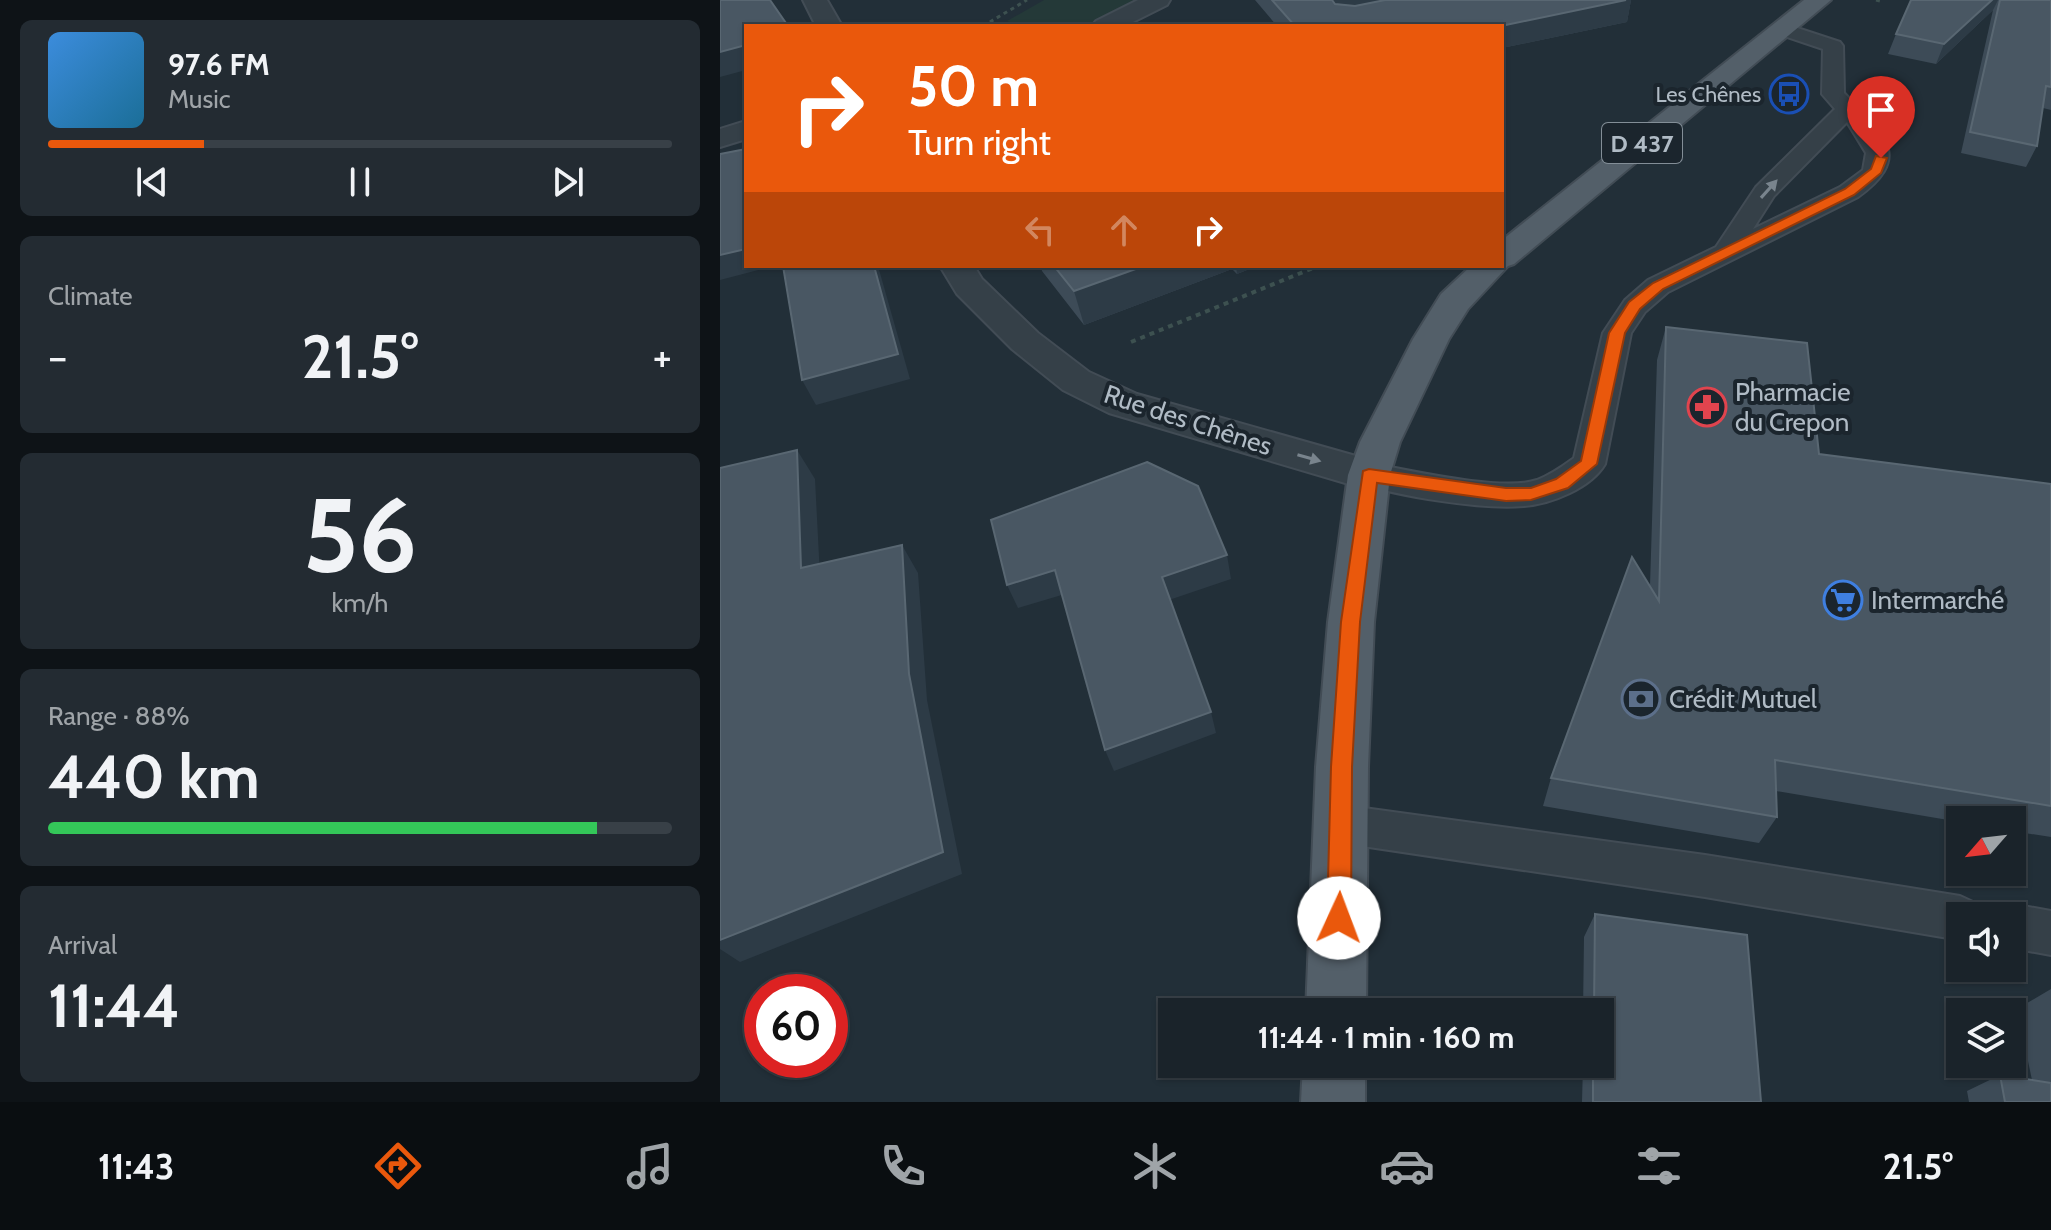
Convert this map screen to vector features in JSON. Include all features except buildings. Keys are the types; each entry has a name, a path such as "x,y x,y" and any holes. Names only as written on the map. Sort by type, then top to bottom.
{"main road":[{"name":"D 437","path":"1504,255 1819,0"},
{"path":"1336,998 1342,767 1351,622 1369,475 1380,442 1431,339 1454,302 1489,268"},
{"path":"1333,1102 1334,1078"}],"street":[{"path":"815,0 828,24"},
{"path":"1109,24 1158,0"},
{"path":"720,138 744,131"},
{"name":"Rue des Chênes","path":"958,268 969,286 1025,341 1076,381 1123,404 1369,475"}],"lane":[{"path":"1369,475 1506,494 1531,494 1562,483 1589,464 1617,333 1635,306 1658,286 1849,192 1876,171 1881,158 1878,147 1833,94 1833,46 1782,29"},
{"path":"1725,253 1765,192 1847,110"},
{"path":"1342,824 1705,876 1946,916"},
{"path":"2026,929 2051,933"}],"path":[{"path":"986,24 1027,0"},
{"path":"1131,342 1313,268"}],"green space":[{"path":"1044,0 1144,0 1094,24 1014,24 1007,21"}],"place":[{"name":"Les Chênes","path":"1789,94"},
{"name":"Pharmacie du Crepon","path":"1707,407"},
{"name":"Intermarché","path":"1843,600"},
{"name":"Crédit Mutuel","path":"1641,699"}],"route":[{"path":"1339,918 1342,767 1351,622 1369,475 1506,494 1531,494 1562,483 1589,464 1617,333 1635,306 1658,286 1849,192 1876,171 1881,158"}]}
